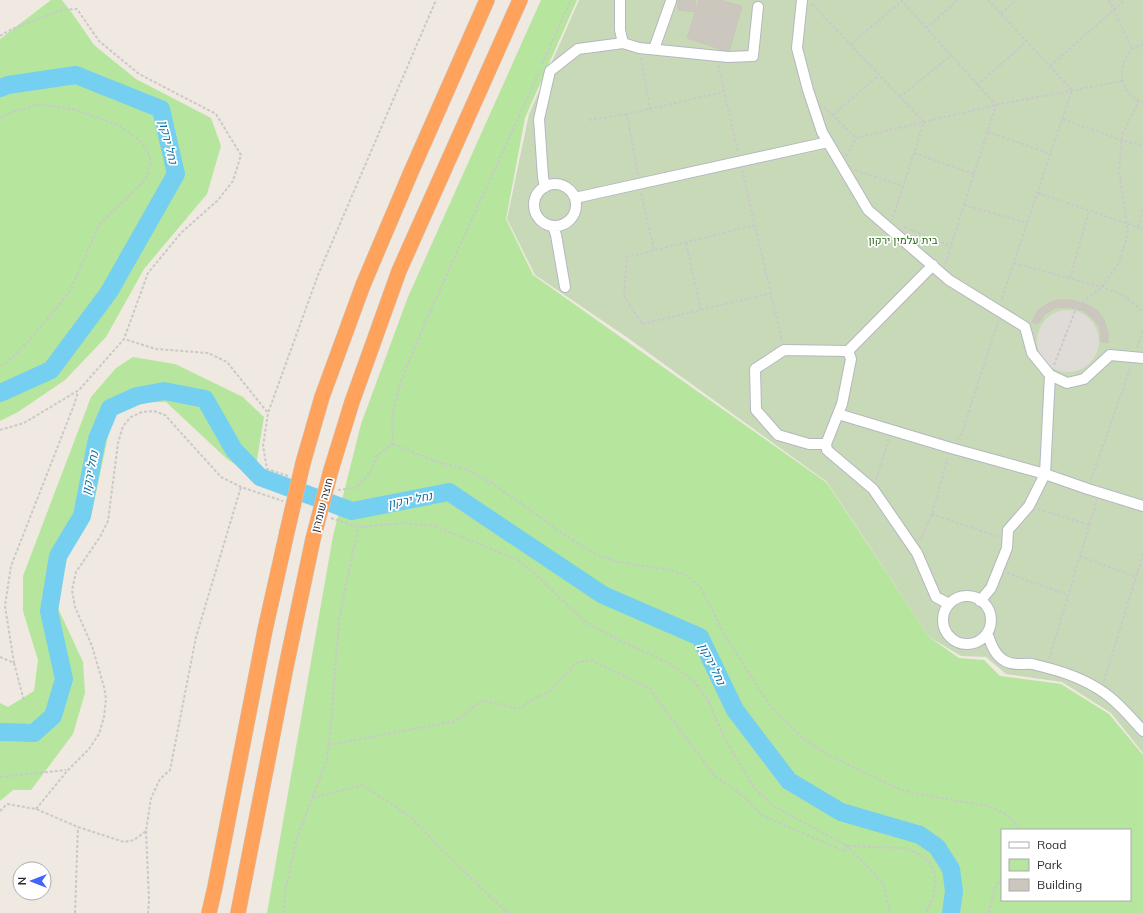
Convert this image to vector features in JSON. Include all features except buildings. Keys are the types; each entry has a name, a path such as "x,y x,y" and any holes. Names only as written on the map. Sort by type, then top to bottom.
{"highway":[{"path":"209,913 265,630 303,463 322,397 363,285 487,0"},
{"name":"חוצה שומרון","path":"238,913 286,667 313,539 331,470 352,402 399,271 520,0"}],"lane":[{"path":"620,0 620,30 623,43"},
{"path":"802,0 798,48 808,90 822,132 868,210 890,225 949,280 1025,327 1032,353 1050,375 1067,383 1084,379 1110,355 1138,357"},
{"path":"654,49 671,1"},
{"path":"545,187 539,119 550,71 578,49 623,43 639,48 716,56 753,56 758,7"},
{"path":"575,198 828,142"},
{"path":"552,184 566,187 575,198 576,206 574,214 570,220 561,225 553,226 545,224 539,219 535,212 534,205 539,191 552,184"},
{"path":"553,226 556,234 565,287"},
{"path":"826,444 809,444 778,435 756,410 755,369 784,350 848,351 933,265"},
{"path":"848,351 851,359 842,404 826,444 827,450 873,489 915,550 936,597 949,604"},
{"path":"980,601 991,588 1007,548 1008,530 1029,506 1045,474 1050,375"},
{"path":"838,414 1045,474 1143,506"},
{"path":"961,597 974,598 980,601 989,612 990,626 987,633 982,639 975,643 959,643 952,639 947,634 943,618 949,604 961,597"},
{"path":"987,633 994,650 1005,661 1017,664 1031,664 1068,674 1088,683 1111,698 1143,731"}],"path":[{"path":"267,470 264,446 268,413 318,275 436,0"},
{"path":"393,443 392,415 406,367 571,0"},
{"path":"808,0 924,122"},
{"path":"851,44 902,0 996,106"},
{"path":"926,28 958,0"},
{"path":"988,0 1072,90"},
{"path":"1001,14 1016,0"},
{"path":"1109,0 1132,49"},
{"path":"1050,66 1125,0"},
{"path":"0,36 10,30 61,10 77,9 99,41 139,74 216,114 241,155 233,181 218,200 181,232 148,273 124,339 79,390 24,423 0,430"},
{"path":"977,85 1027,41"},
{"path":"1143,44 1132,49 1124,60 1121,69 1122,81 1126,90 1130,95 1143,102"},
{"path":"639,48 650,108"},
{"path":"900,97 951,55"},
{"path":"716,56 784,350"},
{"path":"833,116 880,75"},
{"path":"903,186 842,165 856,138 996,106 1122,81"},
{"path":"915,550 932,514 951,448 962,433 1014,263 1072,90"},
{"path":"589,120 627,114 724,92"},
{"path":"1050,375 1077,306 1102,287 1119,263 1128,233 1119,171 1121,140 1139,101"},
{"path":"0,118 12,112 40,104 76,110 120,126 140,141 147,150 151,162 146,179 99,225 70,291 36,333 11,359 0,367"},
{"path":"823,105 856,138"},
{"path":"942,273 996,106"},
{"path":"627,114 654,250"},
{"path":"1063,119 1121,140 1143,146"},
{"path":"924,122 890,225 951,246"},
{"path":"988,132 1051,154"},
{"path":"914,153 974,174"},
{"path":"1038,193 1143,229"},
{"path":"964,205 1028,223"},
{"path":"1138,227 1143,208"},
{"path":"1070,278 1089,211"},
{"path":"755,225 627,257 624,296 642,324 771,293"},
{"path":"686,242 701,310"},
{"path":"1014,263 1102,287 1125,296 1143,312"},
{"path":"1088,489 1138,357 1143,330"},
{"path":"124,339 156,349 208,353 227,362 268,413"},
{"path":"24,701 14,663 5,606 11,566 79,390"},
{"path":"36,809 68,770 90,749 99,734 104,717 106,698 104,687 92,646 75,607 72,590 76,572 100,537 108,521 118,443 123,426 131,417 142,412 154,412 166,415 221,476 241,487 196,637 170,770 160,779 151,798 146,831 149,900 148,913"},
{"path":"873,489 892,430"},
{"path":"356,488 371,472 377,456 393,443"},
{"path":"393,443 437,462 466,470 492,483 575,542 596,554 618,562 671,570 688,576 701,588 725,636 771,707 805,740 830,756 895,787 912,793 988,806 1004,813 1014,821 1019,829"},
{"path":"1046,668 1100,493"},
{"path":"1029,506 1090,525"},
{"path":"932,514 1008,539"},
{"path":"283,913 286,887 297,838 327,759 339,620 358,527 406,523 435,526 518,560 532,571 584,620 615,638 670,664 694,681 708,700 726,739 754,788 775,807 847,846 884,885 890,913"},
{"path":"1101,691 1143,554"},
{"path":"1080,556 1136,577"},
{"path":"998,569 1068,595"},
{"path":"0,657 14,663"},
{"path":"328,745 456,721 482,700 519,708 535,698 548,693 576,663 590,660 650,688 714,775 748,799 760,814 844,851 847,846"},
{"path":"0,777 68,770"},
{"path":"312,798 363,785 412,818 502,908 509,913"},
{"path":"0,811 7,804 36,809 78,827 124,842 134,840 146,831"},
{"path":"75,913 78,827"},
{"path":"847,846 904,848 921,855 930,862 936,879 933,897 926,913"},
{"path":"990,913 995,887 1001,879"}],"green space":[{"path":"51,0 62,0 94,45 136,79 211,118 221,146 207,194 144,269 106,337 65,380 18,412 0,421 0,39"},
{"path":"541,0 577,0 525,118 506,219 533,275 827,483 929,637 959,658 984,660 1000,676 1061,684 1109,714 1143,755 1143,913 267,913 333,536 361,424 408,297"},
{"name":"בית עלמין ירקון","path":"579,0 1143,0 1143,753 1111,713 1062,682 1006,674 986,657 961,656 929,637 827,482 628,338 535,275 507,219 529,114"},
{"path":"133,357 175,364 243,397 264,417 254,478 226,458 166,402 115,403 92,512 68,554 57,606 83,662 85,693 73,734 31,790 13,790 0,801 0,703 8,707 34,691 38,660 23,611 23,576 91,397 116,368"}],"shaded area":[{"path":"1068,310 1080,312 1090,319 1097,329 1099,341 1097,353 1090,363 1080,370 1068,372 1056,370 1046,363 1039,353 1037,341 1039,329 1046,319 1056,312"}],"waterway":[{"name":"נחל ירקון","path":"0,88 8,85 76,75 161,109 176,174 109,292 51,370 0,393"},
{"name":"נחל ירקון","path":"0,732 34,733 53,716 64,679 49,611 58,556 82,516 97,439 110,408 137,396 164,391 205,399 234,450 260,477 352,511 449,492 603,595 700,637 735,710 789,781 841,812 920,835 937,847 951,869 954,891 951,913"}]}
